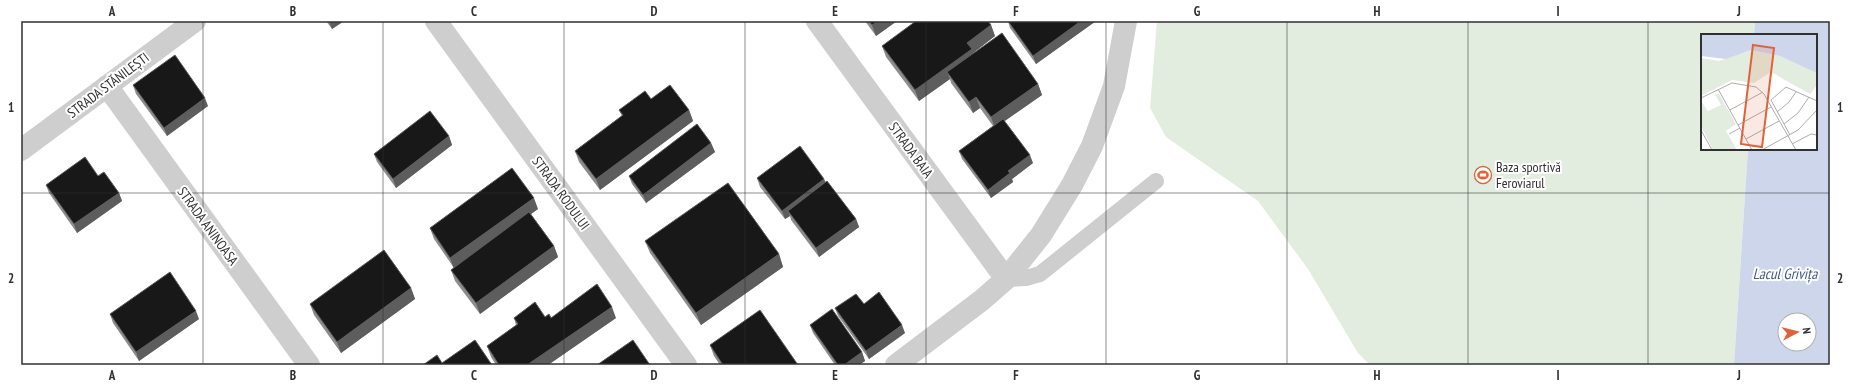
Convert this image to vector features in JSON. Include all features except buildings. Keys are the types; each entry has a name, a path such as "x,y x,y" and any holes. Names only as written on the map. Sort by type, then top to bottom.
{"street":[{"name":"STRADA STĂNILEȘTI","path":"21,150 195,21"},
{"name":"STRADA RODULUI","path":"436,21 686,365"},
{"name":"STRADA BAIA","path":"817,21 1006,279"},
{"path":"896,365 982,300 1006,279 1041,234 1072,185 1092,146 1114,86 1126,21"},
{"name":"STRADA ANINOASA","path":"107,86 309,365"}],"lane":[{"path":"1006,279 1026,278 1040,274 1156,181"}],"green space":[{"name":"Baza sportivă Feroviarul","path":"1157,21 1755,21 1754,34 1701,34 1701,150 1748,150 1734,365 1370,365 1358,353 1308,269 1258,201 1166,137 1150,108"}],"water":[{"name":"Lacul Grivița","path":"1755,21 1830,21 1830,365 1734,365 1748,150 1817,150 1817,34 1754,34"}],"place":[{"name":"Baza sportivă Feroviarul","path":"1483,175"}]}
